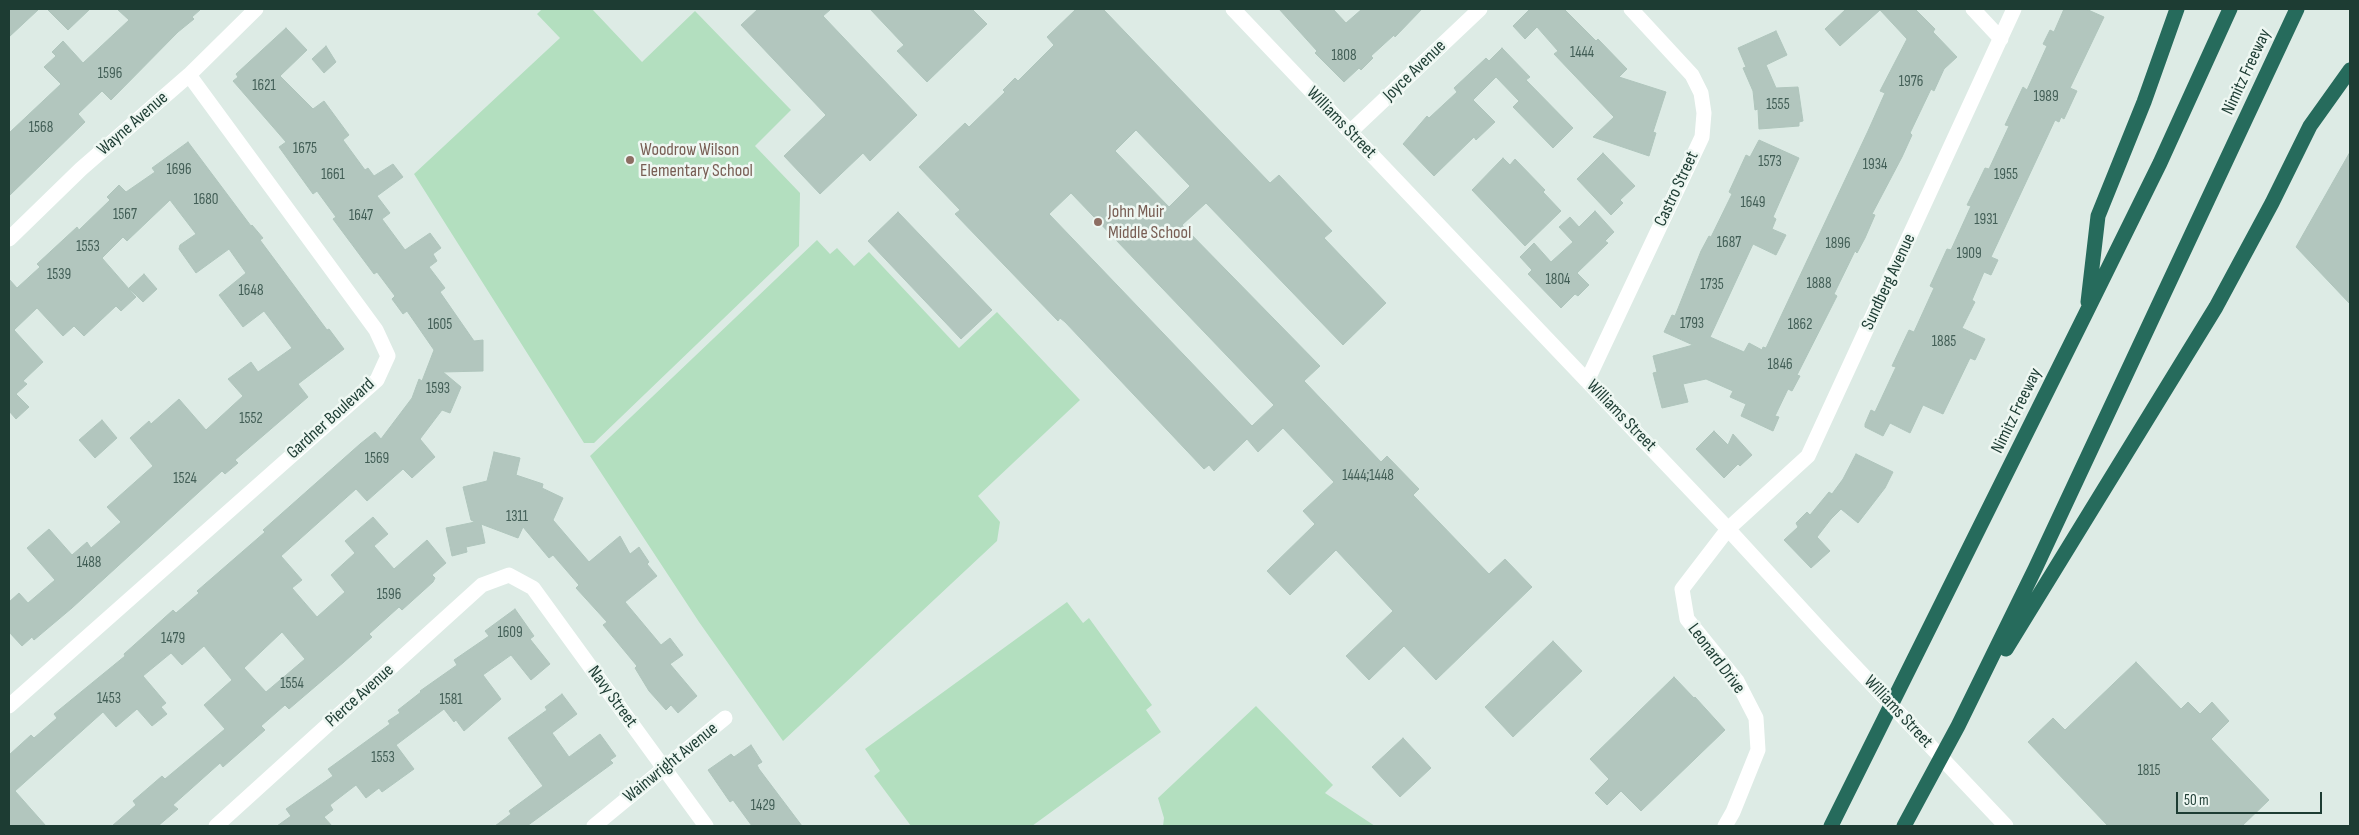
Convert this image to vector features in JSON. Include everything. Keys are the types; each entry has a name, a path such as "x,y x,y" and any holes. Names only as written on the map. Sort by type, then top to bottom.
{"highway":[{"path":"2086,314 2098,216 2144,102 2177,9"},
{"name":"Nimitz Freeway","path":"1831,826 2160,163 2230,9"},
{"name":"Nimitz Freeway","path":"1904,826 1958,726 2043,553 2297,9"},
{"path":"1958,726 2216,307 2272,203 2310,126 2350,70"}],"street":[{"name":"Wayne Avenue","path":"9,239 81,169 189,75 256,9"},
{"name":"Williams Street","path":"1233,9 1728,529 2003,823"},
{"name":"Joyce Avenue","path":"1350,132 1480,9"},
{"name":"Castro Street","path":"1587,381 1702,137 1704,113 1701,93 1692,75 1631,9"},
{"path":"1972,9 2001,39"},
{"name":"Sundberg Avenue","path":"1728,529 1808,456 2014,9"},
{"name":"Gardner Boulevard","path":"9,706 377,380 388,356 376,330 189,75"},
{"name":"Leonard Drive","path":"1725,826 1733,812 1758,750 1756,718 1737,681 1686,618 1682,589 1728,529"},
{"name":"Navy Street","path":"509,575 533,588 706,826"},
{"name":"Pierce Avenue","path":"216,826 482,585 509,575"},
{"name":"Wainwright Avenue","path":"594,826 726,718"}],"green space":[{"name":"Woodrow Wilson Elementary School","path":"542,9 592,9 642,62 695,11 791,110 755,146 800,193 799,246 594,443 584,443 414,174 560,38 537,14"},
{"path":"817,240 830,254 837,248 854,266 869,252 959,348 997,312 1080,400 978,496 1000,522 997,541 783,741 699,622 590,456"},
{"path":"1067,602 1083,623 1089,618 1152,705 1146,710 1161,732 1032,826 911,826 874,776 880,771 865,749"},
{"path":"1256,706 1333,785 1325,793 1375,826 1163,826 1164,818 1158,798"}],"building":[{"path":"9,9 39,9 9,37"},
{"path":"47,9 90,9 68,30"},
{"path":"117,9 201,9 192,17 194,19 178,32 111,100 102,91 78,114 85,122 9,196 9,133 61,84 44,67 56,56 52,52 63,41 83,63 129,20"},
{"path":"758,9 831,9 823,16 917,115 870,161 863,153 820,194 784,156 826,115 741,25"},
{"path":"870,9 972,9 987,24 927,82 897,51 904,45"},
{"path":"1076,9 1103,9 1270,183 1279,175 1332,231 1324,238 1386,303 1343,345 1206,203 1182,225 1320,366 1304,381 1381,462 1387,456 1419,489 1413,495 1489,574 1505,559 1532,587 1436,680 1404,646 1369,680 1346,656 1393,611 1336,550 1290,595 1267,571 1315,524 1303,511 1334,482 1283,428 1258,452 1247,439 1214,471 1209,465 1204,469 1065,322 1060,318 1058,321 955,214 960,210 919,167 965,123 969,127 1005,92 1003,90 1015,78 1018,81 1054,45 1047,37","holes":["1136,130 1190,186 1169,207 1115,151","1071,193 1274,405 1252,426 1049,214"]},
{"path":"1279,9 1333,9 1346,23 1362,9 1422,9 1395,37 1394,35 1371,56 1373,58 1361,70 1359,68 1344,82 1315,53 1317,51"},
{"path":"1530,9 1564,9 1596,41 1598,39 1627,69 1619,77 1666,92 1653,132 1656,133 1649,156 1593,137 1614,117 1554,54 1558,51 1537,27 1525,39 1513,26"},
{"path":"1846,9 1915,9 1935,29 1933,32 1957,57 1944,69 1934,91 1931,89 1910,133 1912,135 1902,157 1872,214 1875,215 1865,238 1857,253 1855,251 1834,294 1837,296 1797,375 1800,376 1792,391 1788,389 1775,416 1779,417 1773,431 1741,416 1746,404 1730,397 1733,391 1706,379 1683,384 1688,402 1662,408 1653,373 1657,372 1653,356 1693,345 1664,332 1672,315 1675,316 1701,251 1709,236 1711,237 1732,194 1729,192 1746,155 1750,157 1759,140 1799,158 1773,217 1776,219 1772,229 1786,235 1776,255 1753,244 1710,337 1744,352 1749,343 1762,350 1763,347 1766,348 1868,131 1885,93 1880,91 1907,39 1880,10 1840,46 1825,29"},
{"path":"2064,9 2086,9 2104,17 2070,88 2077,91 2064,119 2061,117 2059,122 2055,120 1991,257 1998,260 1991,275 1984,272 1972,300 1975,302 1962,328 1985,339 1975,360 1970,358 1943,414 1923,405 1910,433 1890,423 1883,436 1865,427 1865,424 1871,410 1875,412 1896,367 1892,366 1909,330 1914,332 1934,288 1930,286 1947,249 1951,250 1971,206 1967,205 1985,168 1989,169 2009,126 2005,125 2023,87 2027,90 2047,46 2043,44 2050,30 2054,32"},
{"path":"286,28 307,50 280,76 313,109 324,101 349,135 343,140 365,170 368,168 374,176 393,164 403,177 377,196 390,213 382,219 405,250 430,233 441,248 433,254 437,261 429,267 445,288 440,292 474,341 483,340 483,371 443,372 461,387 450,413 442,410 420,439 435,457 412,478 403,469 367,501 356,489 281,556 302,580 292,588 317,617 345,592 331,575 355,553 345,541 373,517 388,534 374,546 394,569 427,540 446,563 432,575 435,578 433,582 402,610 399,607 369,634 372,637 344,662 289,709 285,705 261,726 265,730 223,767 220,763 173,805 178,809 158,826 112,826 136,805 133,801 162,776 165,779 225,729 204,705 232,680 204,646 182,665 171,653 143,676 166,703 161,707 167,714 152,726 137,709 116,727 103,712 15,791 46,826 9,826 9,755 31,735 34,738 57,718 54,714 125,656 124,654 173,610 176,613 199,593 197,591 265,532 263,530 360,444 375,432 381,439 412,398 419,379 422,381 434,350 407,311 403,314 392,299 395,296 377,272 374,274 333,219 336,217 317,191 313,194 279,147 286,142 233,81 238,77 236,74","holes":["282,632 305,659 266,692 244,668"]},
{"path":"1776,31 1787,55 1766,65 1776,88 1798,87 1803,121 1799,122 1799,126 1759,129 1758,109 1755,110 1753,91 1743,68 1746,67 1738,48"},
{"path":"326,46 336,62 324,73 312,59"},
{"path":"1502,48 1530,77 1526,80 1573,128 1553,148 1513,107 1519,101 1496,77 1473,100 1495,122 1476,140 1474,137 1434,176 1403,144 1427,116 1429,118 1457,92 1454,88 1486,58 1489,61"},
{"path":"188,142 251,226 263,238 260,240 327,330 329,329 344,349 298,384 308,397 235,460 238,463 225,474 222,471 72,608 34,640 32,637 22,646 9,632 9,602 19,593 28,603 55,580 27,548 49,529 72,555 87,542 91,548 121,522 107,507 153,466 130,438 149,421 151,424 179,399 206,430 243,396 228,379 251,362 258,372 292,348 264,311 243,327 219,295 246,273 229,249 196,273 179,249 180,245 196,234 170,200 127,241 123,237 102,258 136,297 121,311 116,306 84,336 74,326 63,336 37,308 14,330 43,362 23,381 27,384 16,394 29,407 16,419 9,411 9,279 17,288 40,267 37,264 77,227 79,230 110,200 107,197 119,185 126,192 155,172 152,168"},
{"path":"2350,152 2350,304 2296,247"},
{"path":"1603,153 1635,186 1620,200 1623,203 1611,215 1577,179"},
{"path":"1503,158 1510,165 1515,159 1545,190 1543,192 1561,211 1525,246 1472,190"},
{"path":"1595,211 1614,232 1605,241 1608,243 1577,273 1589,285 1578,296 1575,294 1561,308 1528,274 1532,270 1520,257 1534,243 1551,262 1573,242 1559,227 1570,217 1579,227"},
{"path":"898,212 992,310 961,339 868,241"},
{"path":"144,274 157,289 143,302 129,288"},
{"path":"102,420 117,438 95,458 79,440"},
{"path":"1714,431 1728,445 1733,434 1752,455 1740,466 1738,464 1724,478 1696,449"},
{"path":"494,452 520,458 516,475 543,484 542,488 563,498 553,520 589,562 620,536 630,554 639,547 649,562 647,564 657,576 625,602 661,645 670,638 683,655 670,664 697,696 678,713 671,705 666,710 649,691 635,668 637,666 603,625 607,622 576,588 579,585 553,555 549,558 523,527 518,538 481,524 485,543 466,547 467,552 452,556 446,528 475,522 471,520 463,487 487,481"},
{"path":"1856,454 1893,472 1885,488 1858,523 1841,509 1831,519 1817,537 1830,551 1811,568 1784,540 1798,527 1796,523 1807,512 1810,515 1829,492 1832,494 1843,479"},
{"path":"515,609 534,636 530,639 550,664 531,680 511,655 483,675 501,699 464,731 444,709 396,745 414,769 382,792 379,788 366,798 356,785 330,805 333,810 324,817 332,826 277,826 291,816 286,809 333,776 328,769 390,724 388,721 400,713 398,710 420,691 457,665 454,660 489,636 485,631"},
{"path":"1553,641 1582,671 1513,737 1485,707"},
{"path":"2136,662 2181,709 2188,702 2200,714 2212,702 2229,721 2211,739 2269,800 2242,826 2108,826 2028,742 2053,718 2065,730"},
{"path":"1674,677 1725,730 1641,811 1621,791 1607,805 1595,793 1609,779 1590,759"},
{"path":"562,694 577,714 552,733 569,757 600,734 616,756 610,760 613,763 527,826 495,826 511,814 509,811 543,786 508,738 547,710 545,707"},
{"path":"1403,738 1431,768 1400,797 1372,767"},
{"path":"751,745 762,762 757,765 759,769 802,826 752,826 733,800 730,802 708,770 731,754 734,757"}],"place":[{"name":"Woodrow Wilson Elementary School","path":"630,160"},
{"name":"John Muir Middle School","path":"1098,222"}]}
